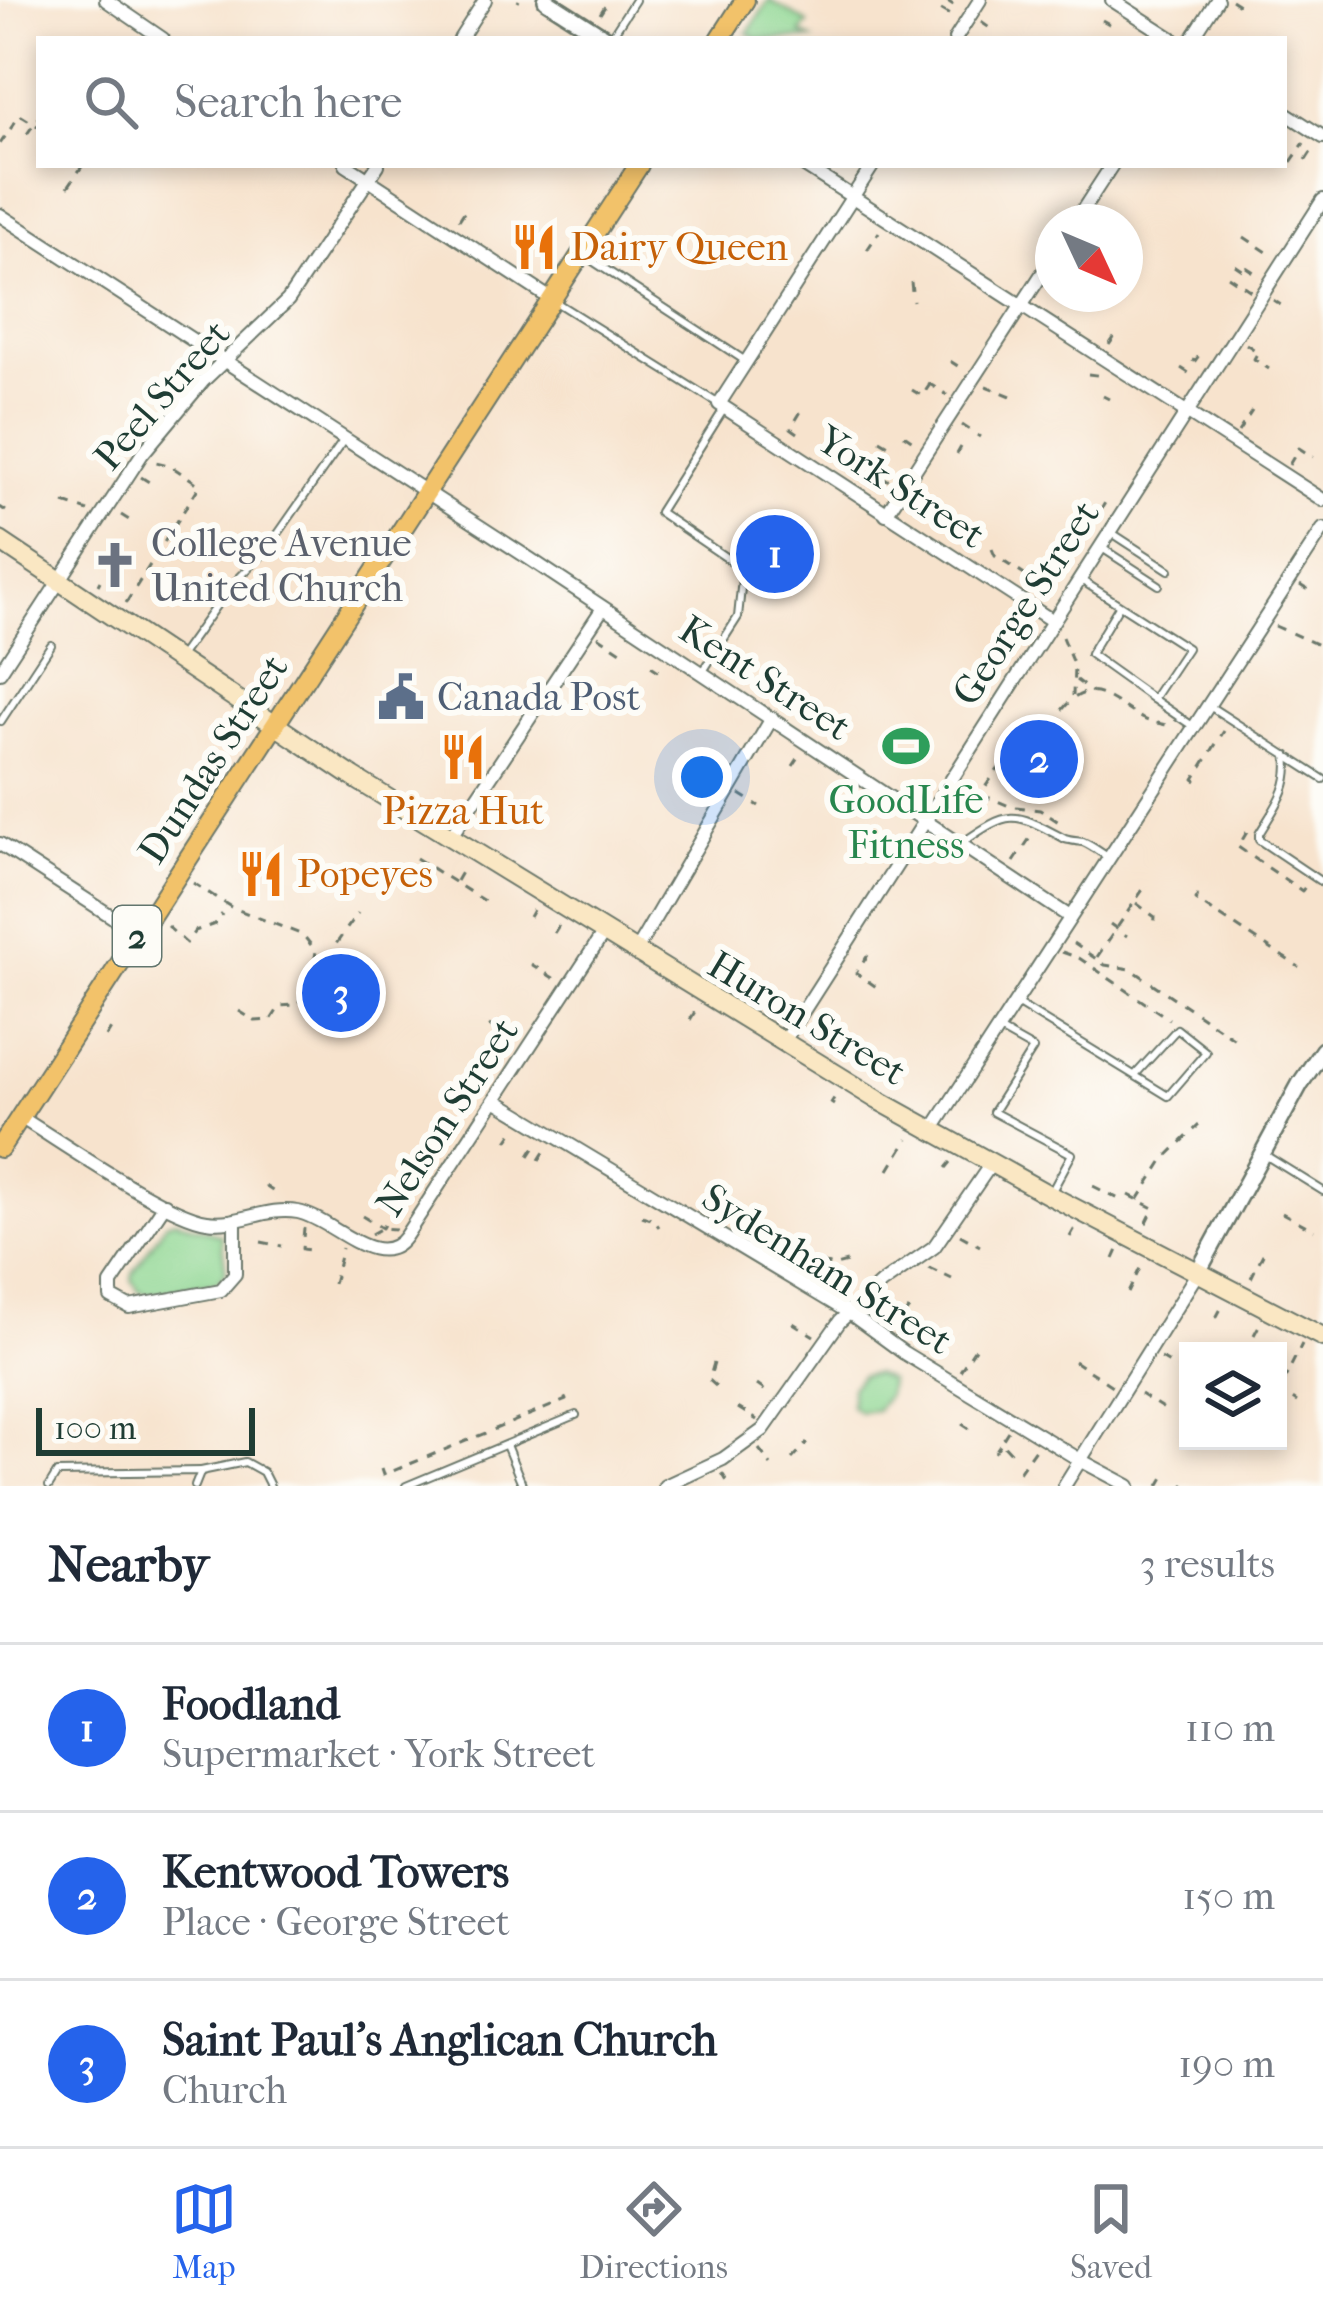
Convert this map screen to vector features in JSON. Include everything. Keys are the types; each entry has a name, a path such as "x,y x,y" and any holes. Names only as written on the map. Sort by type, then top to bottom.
{"main road":[{"path":"722,36 745,0"},
{"name":"Dundas Street","path":"0,1148 637,168"},
{"name":"Huron Street","path":"0,541 449,839 931,1132 1315,1332"}],"street":[{"path":"106,0 159,36"},
{"path":"462,36 485,0"},
{"path":"547,0 604,36"},
{"path":"957,36 980,0"},
{"path":"1112,0 1168,36"},
{"path":"1194,36 1217,0"},
{"path":"1287,114 1320,141"},
{"path":"350,168 551,299"},
{"name":"Peel Street","path":"0,671 142,454 225,360 288,300 376,168"},
{"path":"808,168 1323,500"},
{"path":"722,406 871,168"},
{"path":"1087,204 1110,168"},
{"name":"George Street","path":"784,1041 1323,200"},
{"name":"Kent Street","path":"0,215 1070,916"},
{"path":"886,514 1035,284"},
{"name":"York Street","path":"722,406 1053,626"},
{"path":"931,1132 1323,529"},
{"path":"449,839 603,608"},
{"path":"635,952 772,718"},
{"path":"0,844 139,934"},
{"name":"Nelson Street","path":"306,1214 381,1252 399,1245 603,934"},
{"path":"1064,1486 1198,1272 1323,1050"},
{"name":"Sydenham Street","path":"495,1100 848,1312 904,1353 1080,1460 1130,1486"},
{"path":"20,1117 200,1221 235,1223 264,1212 306,1214"},
{"path":"665,1486 723,1459 767,1426 848,1312 931,1250 991,1164"},
{"path":"165,1204 111,1284 111,1297 123,1306 221,1290 235,1274 235,1223"}],"lane":[{"path":"611,36 635,0"},
{"path":"582,254 747,362"},
{"path":"551,299 722,406 659,512 743,569 738,617 702,673"},
{"path":"179,658 228,589 266,550 345,439"},
{"path":"1108,531 1169,570"},
{"path":"1099,546 1160,585"},
{"path":"1078,578 1187,648 1153,700"},
{"path":"1120,605 1091,657 1194,727"},
{"path":"1,721 51,644"},
{"path":"1208,705 1323,779"},
{"path":"1287,755 1287,787 1258,834 1259,840 1323,883"},
{"path":"962,843 998,820 1019,817 1040,823 1070,842 1084,842 1108,857"},
{"path":"1015,1002 1168,1096 1206,1052 1178,1029 1135,1075"},
{"path":"998,1029 1033,1049 993,1112 1072,1154 1049,1196"},
{"path":"1263,1154 1323,1191"},
{"path":"406,1486 576,1415"},
{"path":"506,1444 523,1486"},
{"path":"49,1486 57,1474 201,1471 245,1462 263,1472 271,1486"},
{"path":"194,1486 201,1471"}],"path":[{"path":"596,19 609,0"},
{"path":"946,0 961,10"},
{"path":"1231,0 1245,9"},
{"path":"941,10 956,18"},
{"path":"1102,20 1112,26"},
{"path":"979,21 993,30 988,36"},
{"path":"0,144 20,115 36,124"},
{"path":"27,134 36,126"},
{"path":"1291,162 1307,138"},
{"path":"1306,160 1320,141"},
{"path":"68,187 80,168"},
{"path":"455,226 468,206"},
{"path":"867,250 882,228"},
{"path":"1244,238 1275,257"},
{"path":"1259,247 1265,238"},
{"path":"1235,265 1262,277"},
{"path":"1228,276 1252,292"},
{"path":"910,282 913,301"},
{"path":"1271,299 1286,310"},
{"path":"1106,349 1115,335 1120,337"},
{"path":"1243,342 1258,352 1254,358 1269,369"},
{"path":"1192,359 1195,362 1200,354"},
{"path":"950,362 965,371"},
{"path":"1096,366 1089,374 1104,376"},
{"path":"1181,368 1197,378"},
{"path":"912,390 922,396 930,382 949,396"},
{"path":"981,383 1011,396"},
{"path":"798,433 791,428 806,405"},
{"path":"144,408 159,418"},
{"path":"1237,433 1252,411"},
{"path":"956,421 980,436"},
{"path":"904,435 918,444"},
{"path":"880,440 890,446 884,454"},
{"path":"956,454 961,447"},
{"path":"1288,466 1299,448 1313,457"},
{"path":"126,603 200,485 154,461"},
{"path":"881,476 893,483"},
{"path":"141,477 154,485"},
{"path":"1100,511 1108,498"},
{"path":"64,502 88,511"},
{"path":"116,512 134,524"},
{"path":"992,548 1004,562 1040,585"},
{"path":"997,574 1004,562"},
{"path":"1010,583 1018,571"},
{"path":"1024,592 1032,580"},
{"path":"1298,584 1306,589 1311,581"},
{"path":"1271,625 1323,647"},
{"path":"1053,626 1069,647 1075,678 1071,701"},
{"path":"598,636 621,652"},
{"path":"651,666 662,673 667,663"},
{"path":"1075,678 1146,721 1174,726"},
{"path":"974,802 1020,740 1071,701 1093,692"},
{"path":"1059,714 1062,733 1073,746 1067,757"},
{"path":"1197,781 1194,778 1232,719"},
{"path":"793,766 801,754"},
{"path":"990,798 992,783"},
{"path":"739,794 759,806"},
{"path":"484,806 504,819"},
{"path":"1013,863 1047,814"},
{"path":"416,858 492,906"},
{"path":"455,883 464,867"},
{"path":"193,883 231,907 308,939 316,951 312,978"},
{"path":"1096,958 1113,926 1146,885"},
{"path":"1198,895 1195,900 1285,953 1299,967"},
{"path":"1135,902 1155,917 1154,927"},
{"path":"529,917 533,910"},
{"path":"238,1011 255,1022 271,1020 280,1006 297,1005 358,913"},
{"path":"166,925 185,944 195,931 222,914"},
{"path":"1231,923 1234,917"},
{"path":"554,933 559,925"},
{"path":"1113,926 1127,936"},
{"path":"1068,940 1105,965 1131,969 1235,1040"},
{"path":"852,951 867,958 856,973 878,988"},
{"path":"1060,951 1079,958 1178,1029"},
{"path":"326,961 344,955 354,958 374,972 377,983"},
{"path":"326,961 334,966"},
{"path":"531,964 560,982"},
{"path":"690,1020 697,1008"},
{"path":"489,1025 518,1045"},
{"path":"106,1037 112,1027"},
{"path":"834,1105 837,1093"},
{"path":"507,1142 517,1125"},
{"path":"1138,1200 1164,1159 1198,1125"},
{"path":"529,1156 540,1138"},
{"path":"889,1170 909,1138"},
{"path":"539,1160 549,1144"},
{"path":"946,1168 951,1162"},
{"path":"1087,1196 1093,1185 1125,1202"},
{"path":"265,1186 274,1192"},
{"path":"1129,1195 1154,1208 1145,1226"},
{"path":"650,1204 642,1218 659,1227"},
{"path":"654,1221 660,1210"},
{"path":"1282,1213 1314,1230"},
{"path":"306,1214 302,1249 309,1250"},
{"path":"362,1216 382,1228 398,1229"},
{"path":"369,1236 386,1221"},
{"path":"1070,1237 1076,1226"},
{"path":"333,1284 346,1234"},
{"path":"959,1235 980,1246"},
{"path":"261,1242 282,1246"},
{"path":"1114,1259 1119,1248"},
{"path":"1250,1280 1266,1248"},
{"path":"846,1255 847,1270"},
{"path":"1127,1293 1144,1260"},
{"path":"821,1262 832,1266 847,1262"},
{"path":"337,1268 344,1270"},
{"path":"928,1268 952,1279"},
{"path":"1216,1318 1225,1301"},
{"path":"893,1330 909,1309"},
{"path":"899,1320 941,1348"},
{"path":"1254,1335 1262,1320"},
{"path":"793,1323 816,1337"},
{"path":"1287,1374 1315,1332"},
{"path":"919,1347 927,1335"},
{"path":"959,1372 976,1348"},
{"path":"1149,1350 1175,1366"},
{"path":"1074,1361 1164,1409"},
{"path":"713,1363 709,1377 717,1387"},
{"path":"1287,1390 1297,1402"},
{"path":"381,1468 383,1475 467,1436 566,1400 565,1396"},
{"path":"526,1407 530,1415"},
{"path":"738,1408 767,1426"},
{"path":"511,1413 514,1421"},
{"path":"962,1424 976,1433"},
{"path":"995,1452 1010,1428"},
{"path":"443,1441 446,1449"},
{"path":"1001,1442 1011,1453"},
{"path":"792,1459 807,1443"},
{"path":"1019,1472 1037,1444"},
{"path":"428,1447 431,1456"},
{"path":"759,1449 771,1465"},
{"path":"722,1473 730,1486"},
{"path":"1159,1486 1166,1474"}],"green space":[{"path":"769,0 808,23 801,33 806,36 748,33"},
{"path":"175,1220 221,1235 226,1273 216,1283 149,1294 139,1291 133,1273 166,1223"},
{"path":"874,1374 889,1380 887,1396 876,1410 859,1412 851,1406 851,1387 861,1376"}],"place":[{"name":"Dairy Queen","path":"534,247"},
{"name":"Foodland","path":"775,554"},
{"name":"College Avenue United Church","path":"115,565"},
{"name":"Canada Post","path":"401,697"},
{"name":"GoodLife Fitness","path":"906,746"},
{"name":"Pizza Hut","path":"463,757"},
{"name":"Kentwood Towers","path":"1039,759"},
{"name":"Popeyes","path":"261,874"},
{"name":"Saint Paul's Anglican Church","path":"341,993"}]}
